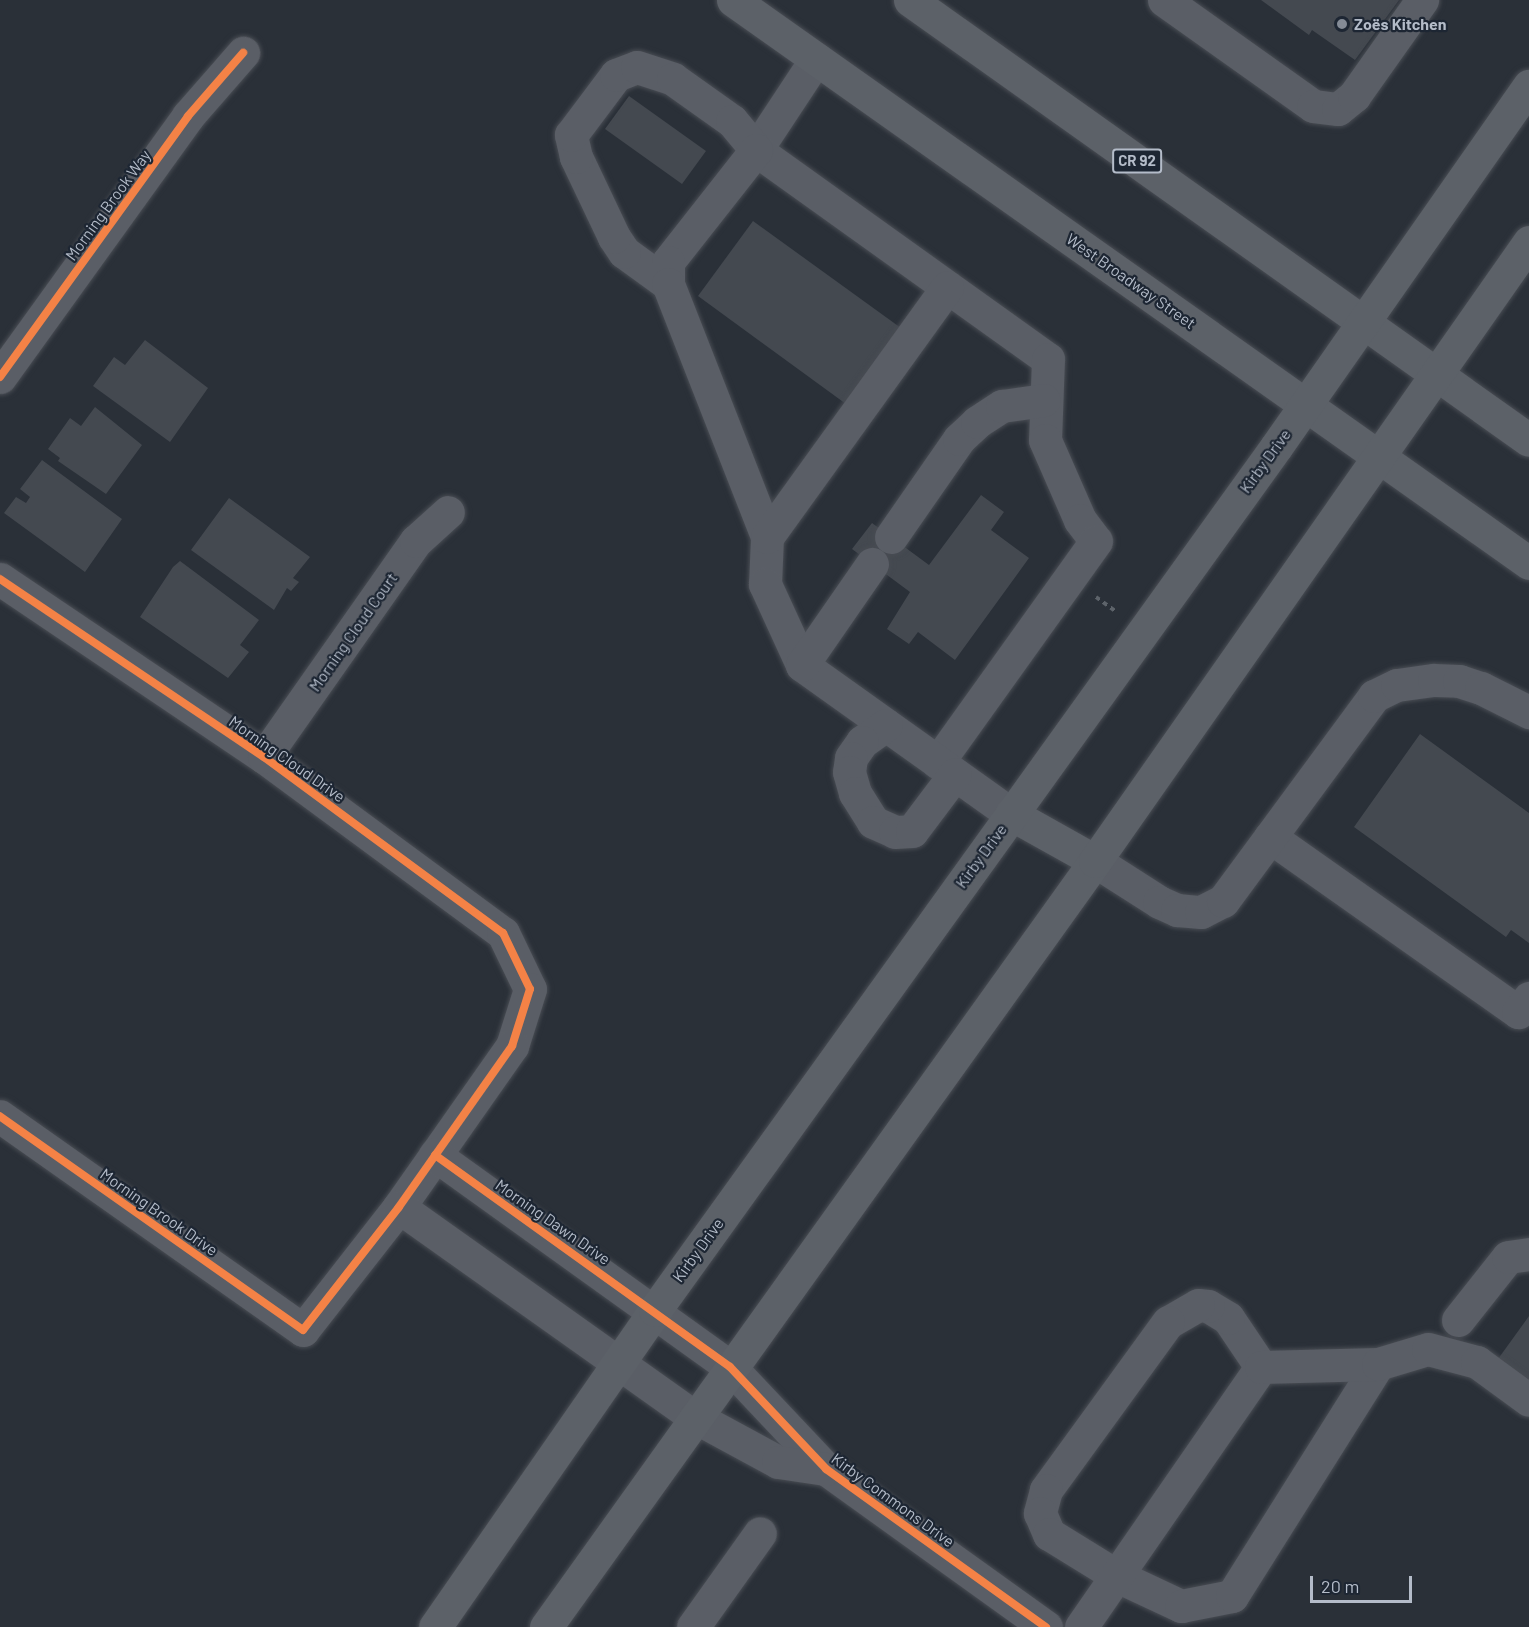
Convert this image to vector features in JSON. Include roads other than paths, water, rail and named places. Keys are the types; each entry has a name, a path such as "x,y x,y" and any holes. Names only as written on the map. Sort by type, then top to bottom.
{"main road":[{"name":"West Broadway Street","path":"733,0 1529,563"},
{"name":"CR 92","path":"910,0 1529,440"},
{"name":"Kirby Drive","path":"435,1627 655,1310 1306,404 1529,86"},
{"path":"546,1627 694,1417 1095,861 1529,242"},
{"path":"1011,814 1095,861"}],"street":[{"path":"1164,0 1197,9 1313,106 1338,109 1354,96 1422,0"},
{"name":"Morning Brook Way","path":"0,377 188,117 243,53"},
{"path":"816,59 756,150 668,262 668,284 767,537 765,584 802,665 1011,814"},
{"path":"668,284 624,252 614,237 576,157 571,135 616,75 637,67 683,86 732,121 756,150 1048,359 1044,400 1045,440 1080,520 1096,541 947,768 912,831 895,832 873,822 855,793 849,772 851,758 862,742 886,725"},
{"path":"767,537 947,287"},
{"path":"891,537 959,439 977,422 1002,406 1044,400"},
{"name":"Morning Cloud Court","path":"264,757 416,541 448,512"},
{"path":"802,665 872,564"},
{"name":"Morning Cloud Drive","path":"0,579 264,757 503,933 530,989 512,1046 435,1155"},
{"path":"1095,861 1159,902 1177,910 1201,912 1223,901 1374,696 1397,685 1434,680 1459,681 1481,688 1529,712"},
{"path":"1270,837 1518,1012 1529,998"},
{"name":"Morning Brook Drive","path":"0,1116 303,1329 399,1207"},
{"path":"435,1155 399,1207 618,1364"},
{"name":"Morning Dawn Drive","path":"435,1155 655,1310"},
{"path":"1458,1320 1508,1257 1529,1254"},
{"path":"1261,1367 1228,1318 1198,1305 1168,1323 1046,1490 1040,1513 1049,1534 1117,1576 1181,1606 1232,1596 1378,1364"},
{"name":"Kirby Commons Drive","path":"655,1310 730,1367 826,1469 1011,1617 1046,1627"},
{"path":"1261,1367 1378,1364 1428,1349 1477,1362 1529,1400"},
{"name":"Kirby Commons Drive","path":"618,1364 694,1417 778,1462 826,1469"},
{"path":"1082,1627 1261,1367"},
{"path":"693,1627 760,1533"}],"place":[{"name":"Zoës Kitchen","path":"1342,24"}]}
